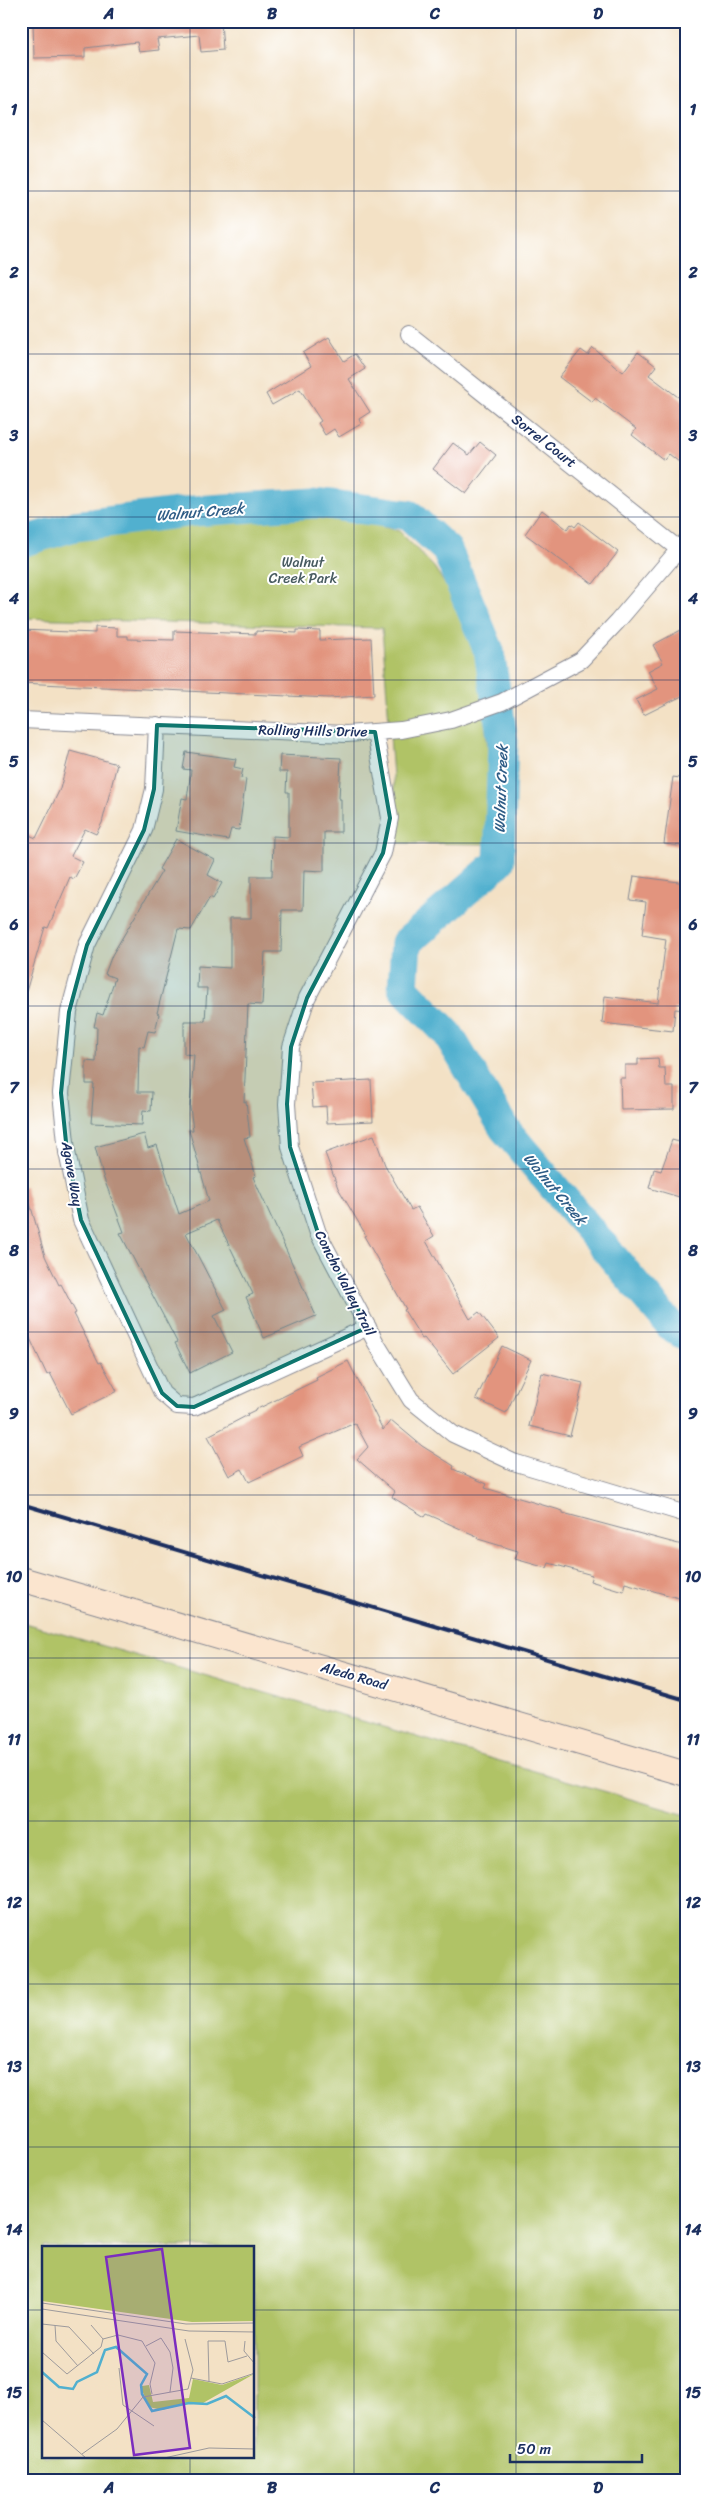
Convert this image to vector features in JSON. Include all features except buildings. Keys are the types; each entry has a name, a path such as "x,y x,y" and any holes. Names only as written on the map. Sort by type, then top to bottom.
{"street":[{"name":"Sorrel Court","path":"409,334 684,548"},
{"name":"Rolling Hills Drive","path":"21,720 346,734 401,730 450,720 502,702 581,660 684,548"},
{"name":"Agave Way","path":"157,725 154,789 144,830 87,945 70,1012 61,1093 67,1152 81,1220 162,1393 177,1406 194,1407 368,1327"},
{"name":"Concho Valley Trail","path":"375,732 390,818 384,853 307,998 291,1046 287,1104 290,1147 318,1233 368,1327 411,1400 453,1434 512,1462 686,1514"},
{"name":"Aledo Road","path":"21,1578 686,1774"}],"highlighted area":[{"path":"157,725 375,732 390,818 383,853 307,998 291,1047 287,1104 290,1147 318,1233 368,1327 194,1407 177,1406 162,1393 81,1220 67,1152 61,1093 69,1012 87,945 144,830 154,789"}],"green space":[{"name":"Walnut Creek Park","path":"285,514 344,516 399,531 434,567 461,609 477,652 493,792 492,844 396,843 397,830 382,628 21,618 21,549 200,521"},
{"path":"21,1622 686,1815 686,2480 21,2480"}],"waterway":[{"name":"Walnut Creek","path":"21,542 75,526 194,511 317,503 409,515 447,550 489,651 503,741 499,862 406,943 403,988 448,1034 504,1128 670,1325 686,1336"}],"railway":[{"path":"21,1504 686,1700"}]}
